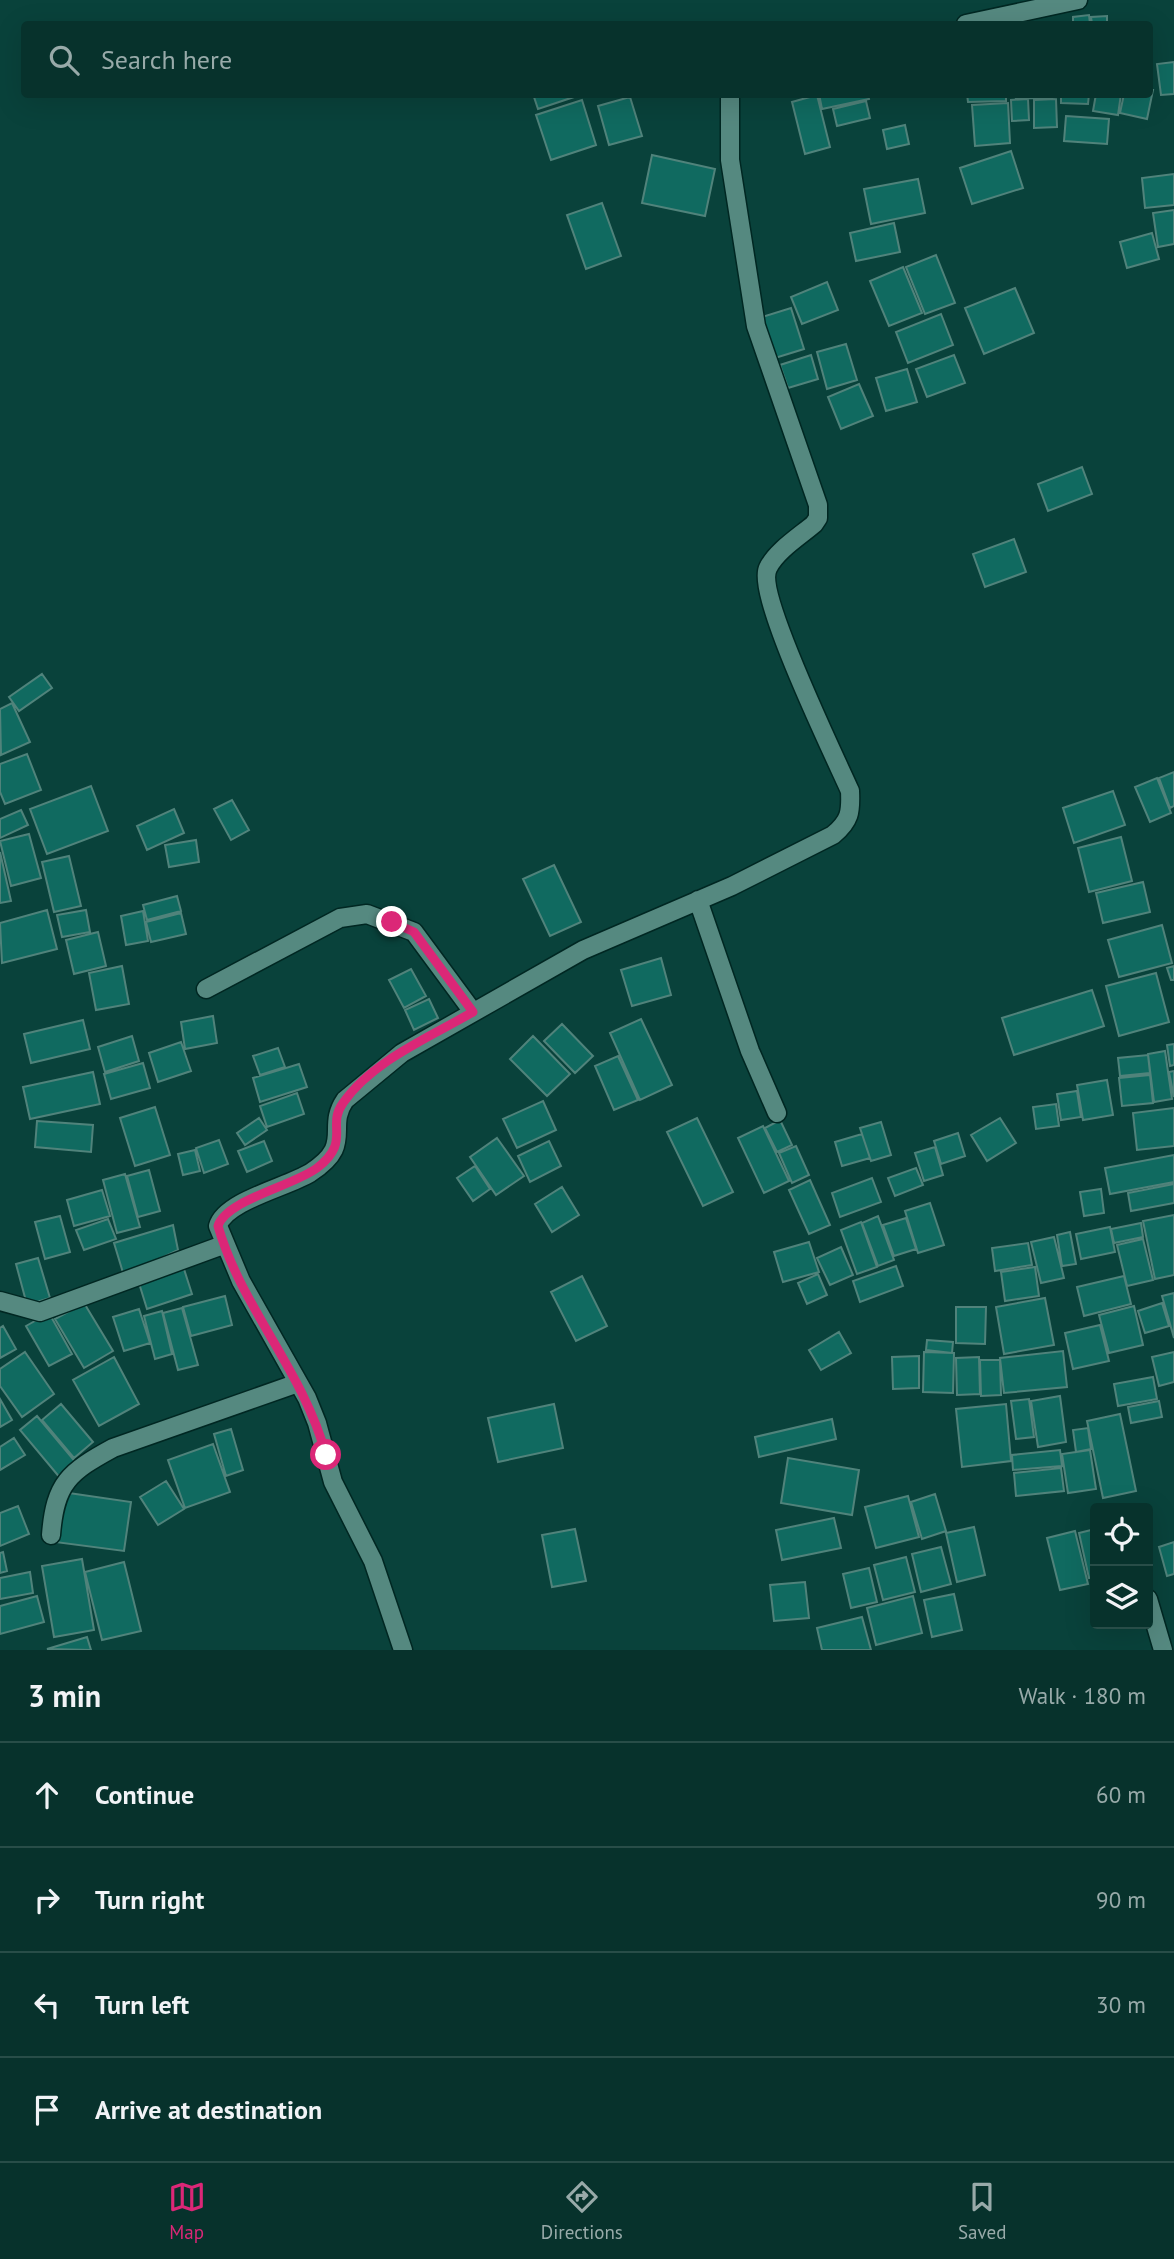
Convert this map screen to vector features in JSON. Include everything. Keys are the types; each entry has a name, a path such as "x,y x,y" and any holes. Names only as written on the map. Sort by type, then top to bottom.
{"street":[{"path":"980,21 1078,0"},
{"path":"403,1650 373,1561 333,1482 317,1423 223,1245 218,1226 221,1217 243,1203 310,1173 330,1157 338,1139 339,1108 355,1088 401,1053 583,950 698,900 833,835 846,824 851,813 850,791 781,634 765,587 768,567 814,524 818,518 818,505 756,326 730,159 730,98"},
{"path":"698,900 750,1051 777,1113"},
{"path":"206,989 340,918 368,914 414,932 473,1012"},
{"path":"0,1301 40,1312 223,1245"},
{"path":"51,1535 52,1511 59,1488 86,1463 126,1443 298,1383"},
{"path":"1153,1616 1163,1650"}],"building":[{"path":"1089,15 1090,21 1073,21 1073,17"},
{"path":"1107,16 1107,21 1092,21 1091,17"},
{"path":"1174,62 1174,94 1161,95 1157,64"},
{"path":"534,98 571,98 538,109"},
{"path":"630,98 642,136 609,145 598,106"},
{"path":"818,98 830,147 805,154 792,102"},
{"path":"820,98 869,98 869,99 822,109"},
{"path":"968,98 1006,98 1006,101 968,102"},
{"path":"1061,98 1089,98 1088,104 1061,103"},
{"path":"1095,98 1120,98 1118,115 1093,111"},
{"path":"1123,98 1151,98 1147,119 1120,113"},
{"path":"1028,99 1029,120 1012,121 1011,100"},
{"path":"1056,99 1057,127 1034,128 1034,100"},
{"path":"582,100 596,145 551,160 536,115"},
{"path":"866,101 870,118 837,126 833,109"},
{"path":"1008,103 1010,143 975,146 972,105"},
{"path":"1066,116 1109,119 1107,144 1064,141"},
{"path":"905,125 909,144 887,149 883,130"},
{"path":"1011,151 1023,188 972,204 960,168"},
{"path":"652,155 715,169 705,216 642,203"},
{"path":"1174,174 1174,205 1145,208 1142,178"},
{"path":"918,179 925,213 871,224 864,189"},
{"path":"602,203 621,256 586,269 567,215"},
{"path":"1174,210 1174,244 1158,247 1153,213"},
{"path":"894,223 900,252 856,261 850,233"},
{"path":"1152,233 1159,259 1127,268 1120,242"},
{"path":"936,255 955,303 925,314 906,267"},
{"path":"903,267 922,313 889,326 870,281"},
{"path":"827,282 838,310 802,324 791,297"},
{"path":"1015,288 1034,333 984,354 965,308"},
{"path":"791,308 804,349 775,358 762,317"},
{"path":"941,314 953,345 908,363 896,332"},
{"path":"846,344 857,380 827,389 817,352"},
{"path":"811,355 818,379 788,388 780,365"},
{"path":"954,355 965,383 927,397 916,369"},
{"path":"907,369 917,402 886,411 876,378"},
{"path":"859,384 873,416 841,429 828,397"},
{"path":"1082,467 1092,494 1048,511 1038,484"},
{"path":"1014,539 1026,572 985,587 973,554"},
{"path":"42,674 52,688 19,711 9,697"},
{"path":"12,703 30,742 1,755 0,709"},
{"path":"27,754 41,790 5,804 0,792 0,764"},
{"path":"1174,772 1174,806 1170,808 1159,778"},
{"path":"1157,778 1171,813 1150,822 1135,787"},
{"path":"91,786 108,831 47,854 30,809"},
{"path":"1113,791 1125,825 1074,843 1063,808"},
{"path":"232,800 249,830 231,840 214,809"},
{"path":"174,809 184,833 147,850 137,826"},
{"path":"21,810 28,825 0,838 0,819"},
{"path":"29,834 41,878 11,886 0,841"},
{"path":"1121,837 1132,881 1089,892 1078,848"},
{"path":"196,840 199,862 169,867 165,845"},
{"path":"0,852 11,901 0,903"},
{"path":"69,856 81,906 54,912 42,862"},
{"path":"554,865 581,922 550,936 523,879"},
{"path":"1143,882 1150,912 1103,923 1096,893"},
{"path":"177,896 181,911 147,920 143,905"},
{"path":"47,910 57,949 2,963 0,923"},
{"path":"86,910 90,932 62,937 57,915"},
{"path":"143,911 148,941 126,945 121,916"},
{"path":"181,913 186,934 151,942 146,922"},
{"path":"1162,925 1172,963 1119,977 1108,940"},
{"path":"98,932 106,966 74,974 66,940"},
{"path":"661,958 671,995 632,1006 621,970"},
{"path":"122,966 129,1004 96,1010 89,973"},
{"path":"1174,966 1174,980 1171,980 1167,968"},
{"path":"411,969 426,996 404,1008 389,980"},
{"path":"1156,973 1169,1022 1119,1036 1106,986"},
{"path":"1092,990 1104,1026 1014,1055 1002,1018"},
{"path":"429,999 438,1018 414,1030 405,1010"},
{"path":"213,1016 217,1043 185,1049 181,1022"},
{"path":"641,1019 672,1085 640,1100 610,1033"},
{"path":"83,1020 90,1049 31,1063 24,1034"},
{"path":"562,1024 593,1056 575,1073 544,1041"},
{"path":"132,1036 139,1061 105,1072 98,1047"},
{"path":"533,1036 570,1074 547,1096 510,1059"},
{"path":"181,1042 191,1071 158,1082 149,1053"},
{"path":"1174,1044 1174,1065 1170,1066 1167,1045"},
{"path":"278,1048 285,1067 260,1075 253,1056"},
{"path":"1165,1051 1172,1099 1154,1102 1148,1054"},
{"path":"1148,1055 1150,1073 1120,1076 1118,1058"},
{"path":"618,1056 638,1100 614,1110 595,1066"},
{"path":"143,1063 150,1088 111,1099 104,1074"},
{"path":"299,1064 307,1087 260,1102 253,1078"},
{"path":"1174,1071 1174,1097 1169,1072"},
{"path":"93,1072 100,1104 30,1119 23,1087"},
{"path":"1150,1075 1153,1103 1122,1106 1119,1078"},
{"path":"1107,1080 1113,1115 1083,1120 1077,1085"},
{"path":"1077,1091 1081,1117 1061,1120 1057,1094"},
{"path":"297,1093 304,1114 267,1127 260,1106"},
{"path":"543,1101 556,1130 517,1148 503,1119"},
{"path":"1056,1104 1059,1126 1036,1129 1033,1107"},
{"path":"155,1107 170,1155 135,1166 120,1118"},
{"path":"1174,1108 1174,1146 1137,1150 1133,1113"},
{"path":"259,1118 267,1130 245,1145 237,1133"},
{"path":"697,1118 733,1192 703,1206 667,1132"},
{"path":"1000,1118 1016,1143 987,1161 971,1135"},
{"path":"780,1120 792,1145 777,1152 765,1128"},
{"path":"37,1121 93,1125 91,1152 35,1147"},
{"path":"881,1122 891,1155 871,1161 860,1128"},
{"path":"763,1126 789,1181 764,1193 738,1138"},
{"path":"958,1133 965,1156 941,1164 934,1141"},
{"path":"862,1134 870,1158 842,1166 835,1142"},
{"path":"497,1138 524,1176 496,1195 470,1157"},
{"path":"219,1140 228,1164 204,1173 196,1148"},
{"path":"264,1141 272,1161 247,1172 238,1151"},
{"path":"549,1141 561,1166 530,1182 518,1156"},
{"path":"796,1146 809,1175 792,1183 779,1153"},
{"path":"935,1147 943,1175 924,1181 915,1153"},
{"path":"195,1150 200,1171 183,1175 178,1154"},
{"path":"1174,1155 1174,1182 1110,1194 1105,1168"},
{"path":"475,1166 490,1189 473,1201 457,1178"},
{"path":"916,1168 923,1185 895,1196 888,1178"},
{"path":"149,1170 160,1211 138,1217 127,1176"},
{"path":"125,1174 140,1227 117,1233 103,1180"},
{"path":"872,1178 881,1202 840,1217 832,1193"},
{"path":"810,1180 830,1225 809,1234 789,1190"},
{"path":"1174,1184 1174,1203 1131,1211 1128,1193"},
{"path":"562,1187 579,1215 552,1232 535,1204"},
{"path":"1101,1189 1104,1213 1084,1216 1080,1192"},
{"path":"102,1190 110,1216 74,1226 67,1200"},
{"path":"930,1203 944,1245 918,1253 905,1211"},
{"path":"1174,1215 1174,1275 1155,1279 1143,1221"},
{"path":"60,1216 70,1252 45,1259 35,1222"},
{"path":"878,1216 894,1260 878,1266 862,1223"},
{"path":"906,1218 916,1249 894,1256 883,1225"},
{"path":"108,1219 116,1239 84,1250 76,1230"},
{"path":"861,1222 877,1267 857,1274 841,1230"},
{"path":"1141,1223 1143,1237 1114,1243 1111,1229"},
{"path":"173,1225 178,1250 124,1276 114,1243"},
{"path":"1110,1227 1115,1252 1081,1259 1076,1234"},
{"path":"1070,1232 1076,1264 1062,1266 1057,1235"},
{"path":"1054,1237 1064,1278 1041,1283 1031,1242"},
{"path":"1143,1239 1153,1280 1127,1286 1117,1245"},
{"path":"809,1242 819,1272 783,1282 774,1252"},
{"path":"1028,1243 1032,1265 995,1271 992,1248"},
{"path":"841,1247 853,1275 830,1285 817,1258"},
{"path":"38,1258 50,1298 27,1305 16,1264"},
{"path":"183,1266 192,1294 147,1309 138,1280"},
{"path":"896,1266 903,1286 860,1302 853,1281"},
{"path":"1035,1267 1039,1296 1005,1301 1001,1272"},
{"path":"818,1274 827,1295 807,1304 798,1283"},
{"path":"582,1276 607,1326 576,1341 551,1292"},
{"path":"1124,1276 1131,1304 1084,1316 1077,1287"},
{"path":"1174,1293 1174,1338 1162,1296"},
{"path":"225,1296 232,1325 191,1336 183,1307"},
{"path":"1045,1298 1054,1345 1004,1354 996,1307"},
{"path":"84,1303 113,1351 84,1368 55,1319"},
{"path":"1162,1303 1169,1326 1145,1333 1138,1311"},
{"path":"1134,1306 1143,1345 1109,1353 1099,1315"},
{"path":"956,1307 986,1307 985,1344 956,1343"},
{"path":"182,1308 198,1365 178,1370 163,1313"},
{"path":"139,1309 150,1343 124,1351 113,1317"},
{"path":"162,1311 172,1354 155,1359 144,1316"},
{"path":"49,1313 72,1354 49,1366 26,1326"},
{"path":"1100,1325 1109,1361 1073,1369 1065,1333"},
{"path":"3,1326 16,1349 0,1358 0,1328"},
{"path":"839,1332 851,1353 821,1370 809,1350"},
{"path":"927,1340 953,1342 952,1353 926,1350"},
{"path":"1063,1351 1067,1387 1004,1393 1000,1358"},
{"path":"25,1352 54,1394 22,1417 0,1386 0,1369"},
{"path":"924,1352 954,1353 953,1393 923,1392"},
{"path":"1174,1352 1174,1382 1159,1386 1152,1357"},
{"path":"919,1356 919,1388 893,1389 892,1357"},
{"path":"114,1357 139,1404 99,1426 73,1380"},
{"path":"979,1357 980,1394 957,1395 956,1358"},
{"path":"980,1360 1000,1360 1001,1395 981,1396"},
{"path":"1153,1377 1157,1399 1118,1406 1114,1384"},
{"path":"1060,1396 1066,1442 1038,1447 1031,1401"},
{"path":"0,1399 12,1420 0,1427"},
{"path":"1029,1399 1034,1437 1016,1439 1011,1401"},
{"path":"1159,1401 1162,1417 1131,1423 1128,1407"},
{"path":"61,1404 93,1442 74,1458 42,1420"},
{"path":"554,1404 563,1448 498,1462 488,1418"},
{"path":"1006,1404 1011,1461 962,1467 956,1409"},
{"path":"1120,1414 1136,1491 1103,1498 1087,1421"},
{"path":"37,1416 78,1465 61,1479 20,1430"},
{"path":"832,1419 836,1439 759,1457 755,1437"},
{"path":"1088,1428 1091,1449 1076,1452 1073,1430"},
{"path":"231,1429 243,1470 226,1476 214,1434"},
{"path":"14,1438 25,1455 0,1470 0,1447"},
{"path":"213,1444 230,1492 185,1508 168,1460"},
{"path":"1060,1450 1062,1466 1013,1470 1012,1455"},
{"path":"1090,1450 1096,1489 1068,1493 1062,1454"},
{"path":"788,1458 859,1470 852,1515 781,1503"},
{"path":"1061,1468 1064,1491 1016,1496 1014,1473"},
{"path":"166,1481 184,1509 158,1525 140,1497"},
{"path":"62,1492 131,1502 124,1551 55,1542"},
{"path":"935,1494 946,1531 922,1539 911,1502"},
{"path":"908,1496 919,1537 876,1548 865,1507"},
{"path":"18,1506 29,1534 0,1546 0,1513"},
{"path":"834,1518 841,1548 782,1560 776,1530"},
{"path":"974,1527 985,1575 957,1582 946,1533"},
{"path":"575,1529 586,1581 552,1587 542,1535"},
{"path":"1090,1530 1090,1578 1089,1578 1079,1533"},
{"path":"1075,1531 1088,1584 1060,1590 1047,1538"},
{"path":"1174,1542 1174,1574 1167,1576 1159,1547"},
{"path":"941,1547 951,1584 921,1592 912,1554"},
{"path":"3,1552 7,1571 0,1573 0,1553"},
{"path":"906,1557 915,1592 883,1600 874,1565"},
{"path":"82,1559 94,1630 54,1637 42,1566"},
{"path":"124,1562 141,1631 102,1640 85,1572"},
{"path":"869,1568 877,1602 851,1608 843,1574"},
{"path":"30,1572 33,1593 0,1599 0,1578"},
{"path":"805,1582 809,1618 774,1621 770,1585"},
{"path":"954,1594 962,1630 932,1637 924,1600"},
{"path":"37,1596 44,1622 0,1634 0,1606"},
{"path":"913,1596 922,1633 876,1645 867,1608"},
{"path":"862,1617 871,1650 822,1650 817,1628"},
{"path":"87,1637 91,1650 47,1649"}],"route":[{"path":"326,1455 307,1398 241,1281 223,1245 218,1226 221,1217 232,1209 293,1182 323,1163 336,1148 339,1108 355,1088 401,1053 473,1012 414,932 392,922"}]}
